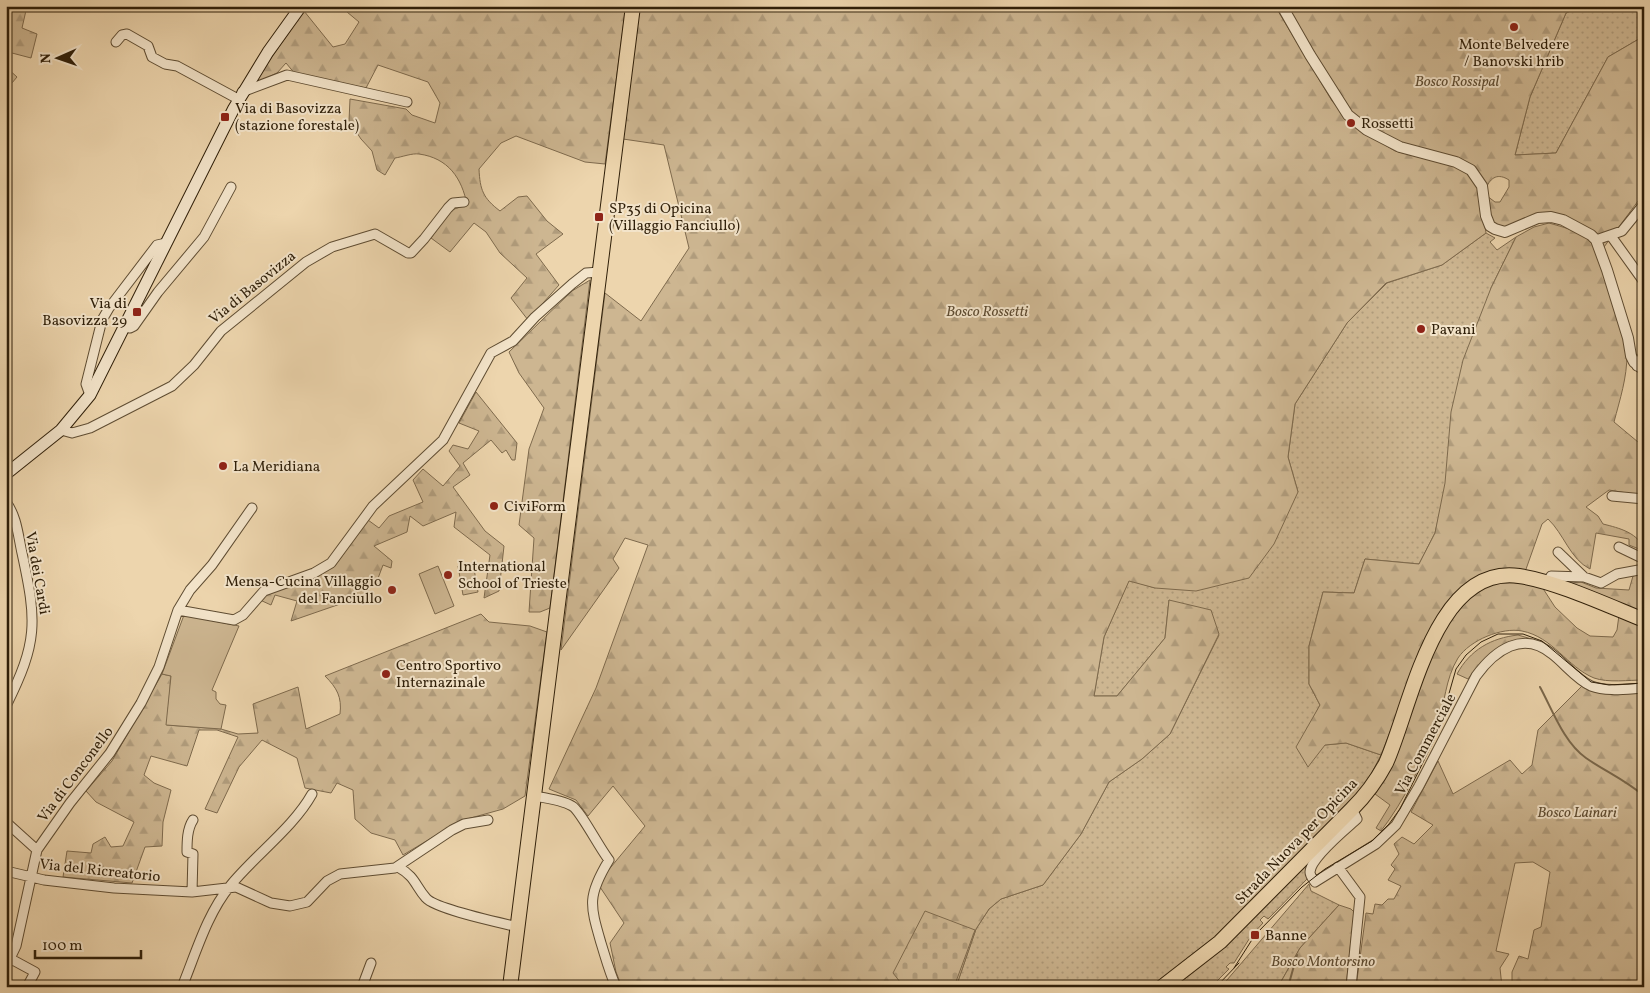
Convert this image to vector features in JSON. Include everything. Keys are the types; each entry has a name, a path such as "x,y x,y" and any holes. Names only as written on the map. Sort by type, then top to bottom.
{"main road":[{"path":"6,474 61,430 90,395 240,96 301,6"},
{"path":"510,987 634,6"},
{"name":"Strada Nuova per Opicina","path":"1162,987 1220,942 1352,809 1372,785 1386,763 1422,662 1439,629 1454,605 1478,584 1501,576 1518,575 1547,583 1644,620"}],"street":[{"path":"1282,6 1348,115 1367,130 1400,148 1456,162 1471,170 1482,186 1486,216 1490,226 1505,232 1538,218 1551,217 1572,224 1596,240 1623,322 1631,356 1640,368"},
{"path":"116,42 122,35 127,34 148,46 152,57 165,64 177,66 240,96 287,75 407,102"},
{"path":"125,327 130,328 134,326 158,292 204,237 231,187"},
{"name":"Via di Basovizza","path":"61,430 72,433 90,428 172,386 194,365 222,331 322,251 375,234 408,253 411,252 453,203 464,202"},
{"path":"1596,240 1622,231 1644,204"},
{"path":"1611,236 1644,282"},
{"path":"90,395 86,384 102,320 157,245 166,243"},
{"path":"178,610 234,620 243,615 264,591 326,568 335,559 373,506 443,440 491,353 513,341 535,317 586,274 600,272"},
{"path":"1640,368 1644,354"},
{"path":"1612,496 1644,500"},
{"name":"Via dei Cardi","path":"6,502 14,514 31,592 33,625 28,657 6,706"},
{"name":"Via di Conconello","path":"9,963 24,913 37,850 70,803 110,753 141,703 164,655 178,610 186,596 212,565 252,508"},
{"path":"1619,547 1644,559"},
{"path":"1558,552 1584,577"},
{"path":"1547,583 1551,576 1584,577 1600,583 1617,574 1644,569"},
{"name":"Via Commerciale","path":"1352,809 1357,819 1321,854 1310,873 1315,882 1376,844 1396,825 1419,786 1476,676 1487,660 1496,653 1518,643 1534,644 1547,650 1590,686 1609,690 1644,688"},
{"path":"182,987 214,911 229,887 301,812 312,794"},
{"path":"534,796 571,805 578,810 594,841 609,860 599,877 591,905 602,953 616,987"},
{"path":"192,892 193,854 187,852 187,848 190,826 193,820"},
{"name":"Via del Ricreatorio","path":"6,871 30,877 114,888 192,892 236,887 280,906 290,906 307,902 327,881 340,874 398,867 452,830 464,824 488,820"},
{"path":"6,822 37,850"},
{"path":"398,867 413,879 426,899 440,906 518,927"},
{"path":"1338,867 1360,897 1351,987"},
{"path":"362,987 371,962"},
{"path":"9,963 35,972 27,987"}],"green space":[{"path":"6,6 27,6 22,28 37,34 31,58 12,53 7,68 17,77 6,90"},
{"path":"351,6 626,6 605,164 585,162 516,136 501,143 479,169 483,193 500,211 518,197 527,196 547,221 563,234 536,254 559,285 528,320 511,298 527,278 500,253 486,232 474,223 450,252 431,238 451,210 467,205 465,195 452,171 438,160 416,154 395,158 385,175 377,170 372,151 349,121 350,99 406,109 412,115 435,123 440,103 428,82 378,65 366,88 296,75 286,63 277,73 253,84 304,11 333,47 345,44 359,22 347,12"},
{"name":"Bosco Rossetti","path":"640,6 1275,6 1332,101 1356,127 1395,151 1458,167 1470,176 1479,188 1486,233 1442,265 1386,283 1347,323 1295,404 1288,457 1298,492 1274,544 1249,578 1196,591 1155,588 1129,581 1104,637 1094,696 1117,696 1165,638 1169,600 1211,610 1219,634 1170,734 1142,759 1109,782 1081,834 1043,885 1001,899 989,909 976,929 956,987 622,987 616,972 610,943 624,923 600,887 606,873 645,826 613,786 588,816 576,800 549,789 596,688 648,545 625,538 613,559 619,568 561,650 605,293 641,321 689,248 664,145 623,139"},
{"name":"Bosco Rossipal","path":"1286,6 1581,6 1566,13 1530,97 1515,155 1556,153 1608,57 1644,36 1644,193 1604,247 1596,235 1555,214 1505,230 1490,220 1487,196 1495,202 1500,202 1509,187 1509,180 1495,177 1486,188 1476,170 1469,163 1409,147 1364,123 1348,109"},
{"path":"1581,6 1644,6 1644,36 1608,57 1556,153 1515,155 1530,97 1566,13"},
{"path":"1549,223 1584,236 1593,246 1600,259 1618,312 1627,354 1621,397 1614,422 1644,447 1644,496 1609,490 1586,507 1598,516 1603,524 1628,532 1638,540 1644,551 1629,545 1629,539 1596,533 1590,569 1577,559 1548,519 1542,524 1525,572 1460,590 1397,714 1381,755 1346,743 1325,745 1308,767 1296,747 1320,705 1309,684 1309,646 1323,592 1354,593 1365,559 1419,564 1435,533 1445,483 1451,412 1463,360 1491,288 1516,237 1534,227"},
{"path":"1486,233 1495,238 1490,242 1497,250 1516,237 1491,288 1435,533 1419,564 1365,559 1354,593 1323,592 1309,646 1309,684 1320,705 1310,725 1325,745 1346,743 1381,755 1367,782 1341,814 1232,925 1156,987 956,987 976,929 989,909 1001,899 1043,885 1081,834 1109,782 1142,759 1170,734 1219,635 1169,600 1165,638 1117,696 1094,696 1104,637 1129,580 1155,588 1298,492 1288,457 1295,404 1347,323 1387,283 1442,265"},
{"path":"590,280 550,608 540,612 529,612 534,538 519,525 529,449 544,408 519,373 509,352 572,291"},
{"path":"476,392 517,443 515,460 512,460 506,450 502,453 491,440 463,463 470,475 453,487 485,531 504,546 499,591 484,598 490,555 454,527 456,512 423,526 410,516 407,532 374,546 392,561 391,568 383,565 377,581 367,584 369,594 291,621 297,601 275,595 271,605 260,600 270,593 334,567 368,520 379,528 389,516 423,502 413,480 423,469 443,486 460,466 449,451 453,445 468,449 479,431 459,423"},
{"path":"473,563 478,592 463,595 458,566"},
{"path":"438,566 454,606 435,614 419,574"},
{"path":"1644,573 1643,613 1560,584 1581,582 1596,588 1629,590 1633,576"},
{"path":"1524,582 1542,587 1555,607 1577,628 1590,636 1613,637 1617,630 1619,615 1644,625 1644,680 1612,681 1594,678 1576,667 1543,639 1522,631 1505,631 1478,640 1458,658 1450,674 1437,727 1426,754 1405,794 1381,831 1376,828 1390,805 1375,794 1388,771 1428,660 1443,630 1472,594 1488,584"},
{"path":"481,614 489,622 530,626 547,632 525,796 503,809 460,821 403,855 395,840 371,833 355,819 353,790 337,783 331,793 305,788 297,758 262,740 239,767 217,813 205,809 238,737 217,730 199,730 187,766 151,756 144,775 154,783 171,790 163,822 162,846 145,847 132,883 63,877 67,851 91,853 93,844 105,837 111,847 123,846 134,822 96,802 86,791 112,761 162,674 171,676 167,725 221,729 238,734 258,733 253,704 298,687 306,729 340,714 338,693 325,676"},
{"path":"184,615 239,626 212,690 216,692 216,699 220,704 226,705 221,729 166,725 171,676 162,674"},
{"path":"1518,635 1535,640 1514,642 1496,650 1481,663 1468,679 1457,674 1468,658 1482,647 1499,639"},
{"name":"Bosco Lainari","path":"1584,684 1644,692 1644,987 1512,987 1512,972 1519,956 1528,959 1534,930 1541,927 1550,872 1533,862 1515,863 1496,951 1509,954 1500,968 1502,987 1356,987 1366,913 1373,914 1375,904 1382,905 1388,899 1394,899 1401,886 1388,880 1395,869 1391,865 1399,854 1394,844 1402,837 1414,844 1433,825 1411,812 1438,761 1453,794 1510,760 1522,774 1532,765 1538,730"},
{"path":"1353,816 1306,871 1307,879 1268,919 1264,916 1260,920 1263,923 1251,936 1234,963 1230,963 1226,967 1229,969 1211,987 1171,987"},
{"path":"1309,884 1311,891 1339,905 1300,948 1278,987 1221,987"},
{"name":"Bosco Montorsino","path":"1339,905 1354,912 1346,987 1278,987 1300,948"},
{"path":"925,911 975,930 954,987 904,987 893,973"}],"waterway":[{"path":"1540,687 1565,735 1578,752 1644,796"},
{"path":"1288,987 1297,955"}],"tram line":[{"path":"1234,968 1255,935 1302,887 1325,869 1372,841 1389,824 1400,809 1438,732 1456,669 1466,655 1481,642 1498,634 1523,634 1542,641 1591,682 1609,685 1644,683"},
{"path":"1216,987 1239,963"}],"place":[{"name":"Monte Belvedere / Banovski hrib","path":"1514,27"},
{"name":"Via di Basovizza (stazione forestale)","path":"225,117"},
{"name":"Rossetti","path":"1351,123"},
{"name":"SP35 di Opicina (Villaggio Fanciullo)","path":"599,217"},
{"name":"Via di Basovizza 29","path":"137,312"},
{"name":"Pavani","path":"1421,329"},
{"name":"La Meridiana","path":"223,466"},
{"name":"CiviForm","path":"494,506"},
{"name":"International School of Trieste","path":"448,575"},
{"name":"Mensa-Cucina Villaggio del Fanciullo","path":"392,590"},
{"name":"Centro Sportivo Internazinale","path":"386,674"},
{"name":"Banne","path":"1255,935"}]}
